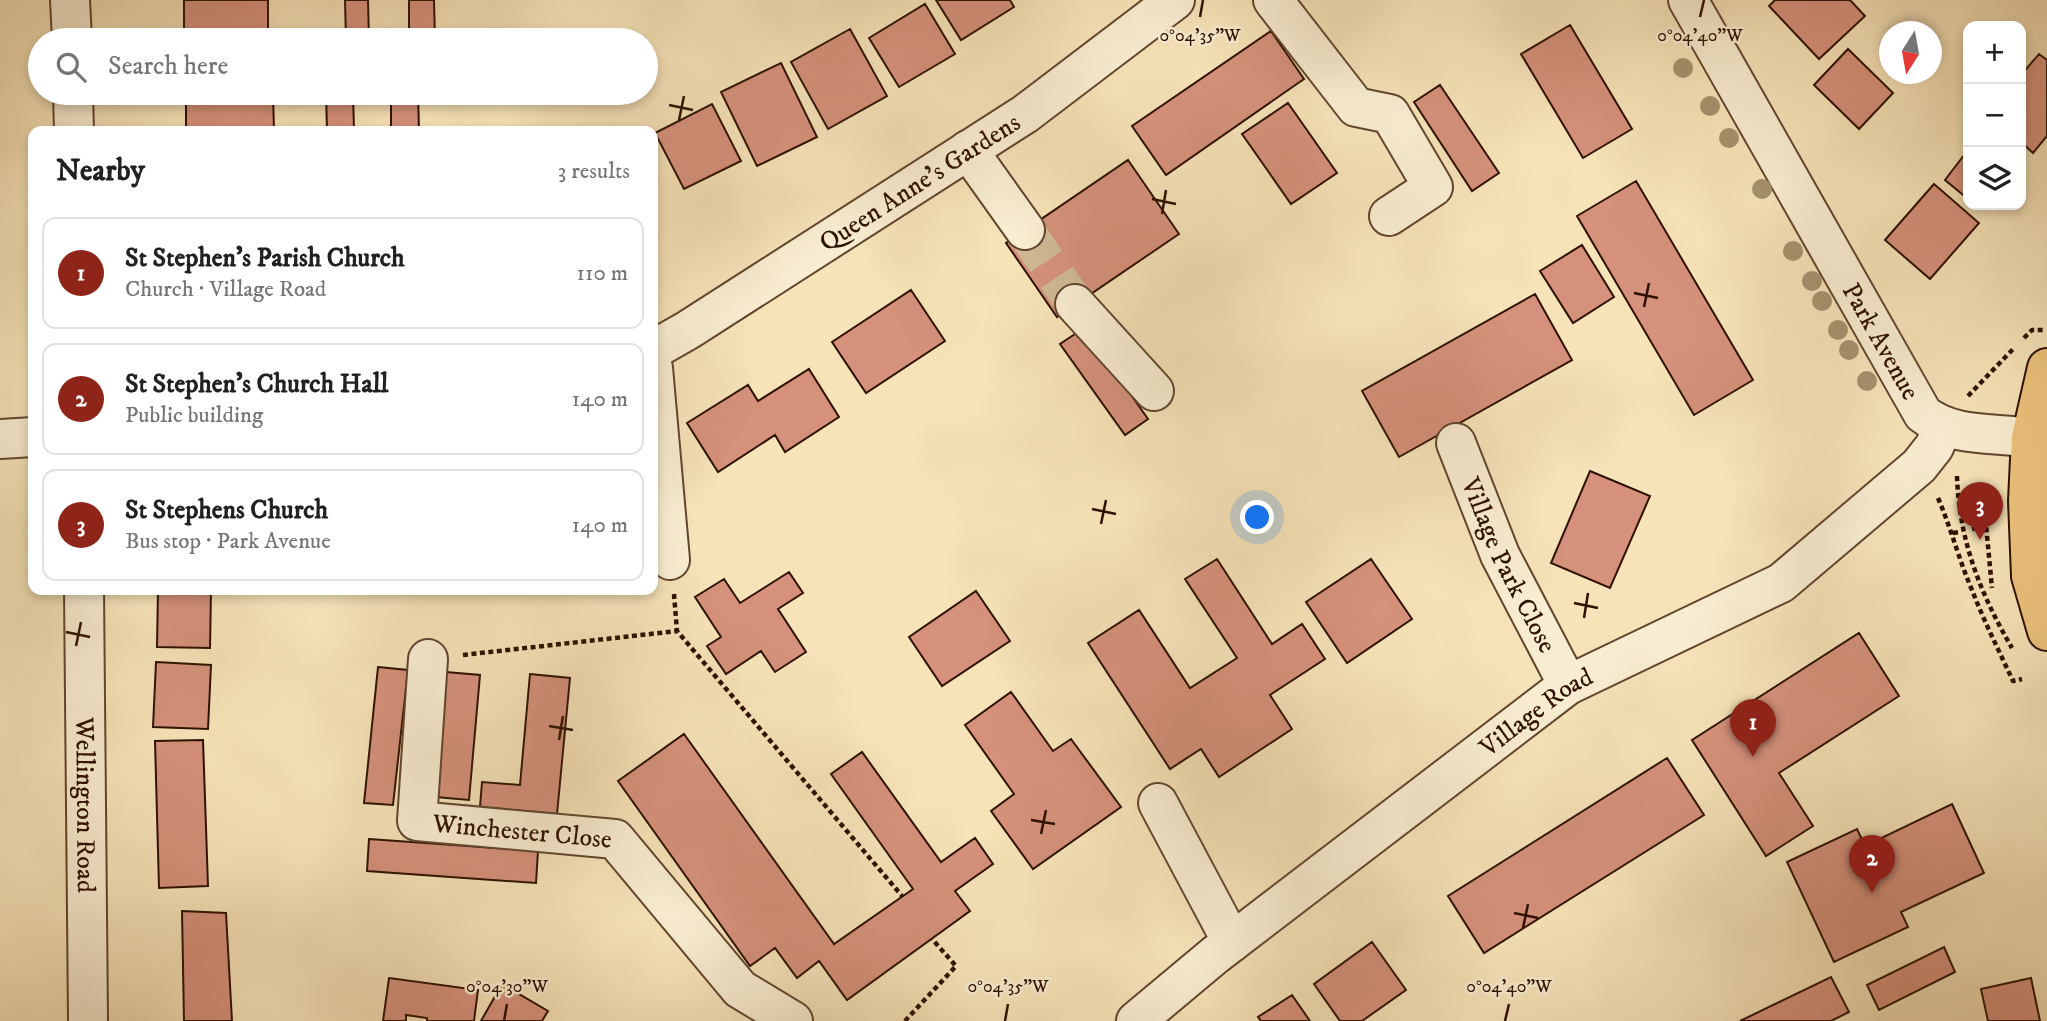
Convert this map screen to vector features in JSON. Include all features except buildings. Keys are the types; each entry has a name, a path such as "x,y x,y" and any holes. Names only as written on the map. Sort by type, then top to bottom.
{"main road":[{"path":"2032,642 2035,594 2029,557 2028,458 2047,368"}],"street":[{"path":"70,0 71,28"},
{"name":"Queen Anne's Gardens","path":"658,346 688,330 1025,114 1175,0"},
{"path":"1273,0 1356,107 1390,114 1433,187 1388,216"},
{"name":"Park Avenue","path":"1688,0 1923,414 1952,416"},
{"path":"73,105 74,126"},
{"path":"968,150 1025,230"},
{"path":"1075,304 1154,391"},
{"path":"1952,416 1959,432 2031,438"},
{"name":"Village Road","path":"1136,1021 1232,942 1568,685 1781,583 1919,466 1952,416"},
{"path":"658,424 670,560"},
{"path":"0,439 28,437"},
{"name":"Village Park Close","path":"1456,443 1500,555 1568,685"},
{"name":"Wellington Road","path":"84,595 88,1021"},
{"name":"Winchester Close","path":"428,659 417,821 615,839 740,989 793,1021"},
{"path":"1158,803 1232,942"}],"path":[{"path":"1952,416 1967,396 2032,330"},
{"path":"1956,470 1959,513 1971,565 2012,648 2032,642"},
{"path":"1934,489 1953,533 1973,593 2013,681 2022,679"},
{"path":"1972,529 1986,525 1992,588"},
{"path":"1953,533 1960,532"},
{"path":"428,659 677,631 902,896"},
{"path":"905,1021 956,966 932,939"}],"tunnel":[{"path":"1025,230 1075,304"}],"place":[{"name":"St Stephens Church","path":"1980,540"},
{"name":"St Stephen's Parish Church","path":"1753,757"},
{"name":"St Stephen's Church Hall","path":"1872,893"}]}
